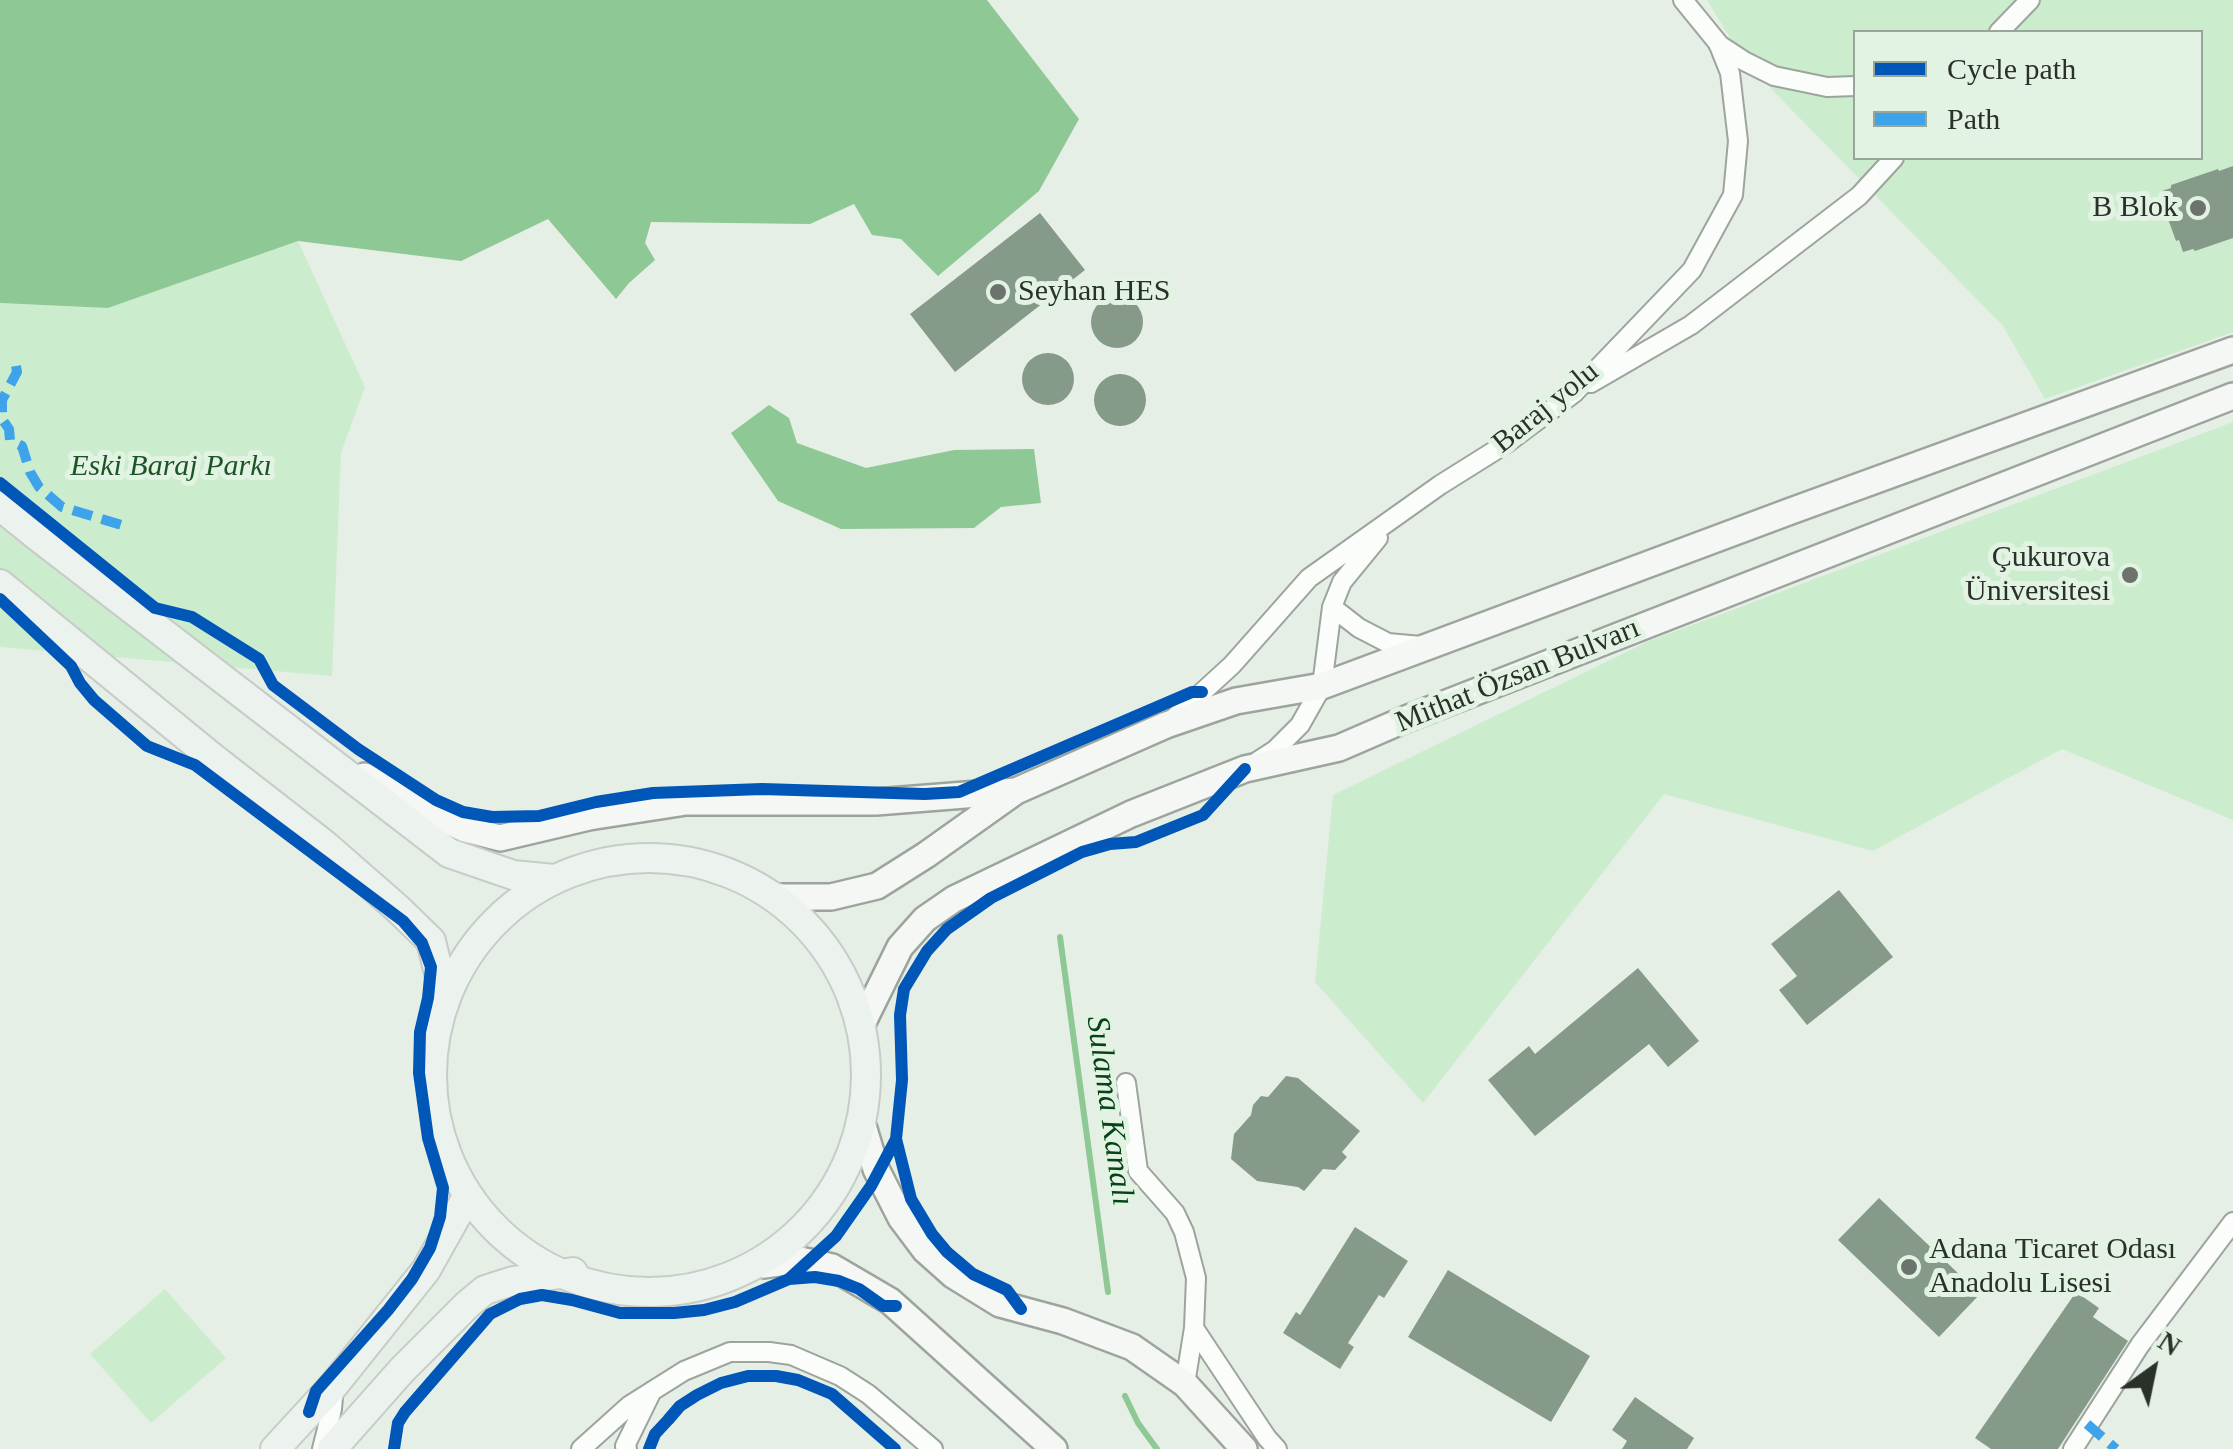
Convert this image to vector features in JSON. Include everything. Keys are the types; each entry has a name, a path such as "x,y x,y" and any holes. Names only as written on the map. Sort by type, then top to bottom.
{"main road":[{"name":"Mithat Özsan Bulvarı","path":"1016,791 1166,725 1236,701 1322,686 2233,350"},
{"name":"Mithat Özsan Bulvarı","path":"862,1024 900,947 925,919 954,899 1131,814 1244,769 1339,748 2233,396"},
{"path":"0,506 449,853 513,874 554,879"},
{"path":"0,584 326,845 397,908 431,941 444,990"},
{"path":"303,740 415,806 466,829 500,838 588,817 686,802 876,802 1016,791"},
{"path":"1016,791 877,886 830,897 778,897 692,861 646,860 582,867 554,879 508,910 444,990 428,1031 426,1076 431,1120 452,1165 468,1195 509,1240 573,1272 633,1292 673,1294 707,1287 764,1265 800,1260 832,1268 890,1300 1054,1449"},
{"path":"764,1265 813,1219 851,1161 864,1129 869,1073 862,1024 847,990 820,943 778,897"},
{"path":"864,1129 876,1169 901,1218 925,1250 954,1275 1000,1304 1063,1321 1132,1348 1186,1384 1244,1449"},
{"path":"276,1449 334,1385 426,1270 468,1195"},
{"path":"332,1449 402,1370 485,1290 513,1281 573,1272"}],"street":[{"name":"Baraj yolu","path":"1166,725 1232,665 1309,578 1574,393 1692,270 1732,195 1738,141 1730,73 1718,44 1683,0"},
{"path":"2001,30 2030,0"},
{"path":"1718,44 1774,76 1827,87 1853,86"},
{"path":"1574,393 1691,325 1859,196 1892,160"},
{"path":"1244,769 1275,750 1300,725 1322,686 1332,607 1342,582 1394,518"},
{"path":"1332,607 1359,628 1388,643 1426,647"},
{"path":"1126,1083 1138,1171 1175,1213 1196,1278 1186,1384"},
{"path":"2073,1449 2140,1345 2233,1222"},
{"path":"1194,1328 1277,1449"},
{"path":"581,1449 630,1405 684,1371 730,1352 791,1355 840,1376 868,1394 933,1449"},
{"path":"322,1449 334,1385"},
{"path":"627,1449 652,1391"}],"green space":[{"path":"1707,0 2233,0 2233,332 2045,399 2003,326 1744,61"},
{"name":"Eski Baraj Parkı","path":"298,241 365,387 341,453 332,676 0,647 0,303 108,308"},
{"path":"2233,422 2233,820 2062,749 1873,851 1664,794 1423,1103 1315,982 1333,795 1647,642"},
{"path":"165,1289 226,1358 151,1423 90,1354"}],"shaded area":[{"path":"0,0 987,0 1079,119 1039,191 938,276 901,239 872,235 854,204 810,224 651,222 645,243 655,260 616,299 548,219 461,261 298,241 108,308 0,303"},
{"path":"769,405 789,418 797,443 866,468 954,450 1034,449 1041,503 1001,507 974,528 841,529 778,501 731,433"}],"building":[{"name":"B Blok","path":"2233,166 2233,238 2183,252 2163,205 2167,204 2162,191"},
{"name":"Seyhan HES","path":"1040,213 1085,270 955,372 910,314"},
{"path":"1117,296 1136,303 1143,322 1136,341 1117,348 1098,341 1091,322 1098,303"},
{"path":"1048,353 1067,360 1074,379 1067,398 1048,405 1029,398 1022,379 1029,360"},
{"path":"1120,374 1139,381 1146,400 1139,419 1120,426 1101,419 1094,400 1101,381"},
{"path":"1839,890 1893,957 1807,1025 1779,990 1797,976 1771,944"},
{"path":"1638,968 1699,1041 1668,1067 1649,1044 1535,1136 1488,1080 1529,1046 1535,1054"},
{"path":"1286,1076 1298,1078 1360,1131 1342,1152 1347,1157 1335,1170 1323,1169 1304,1191 1257,1181 1231,1159 1234,1134 1251,1115 1253,1105 1261,1096 1268,1097"},
{"name":"Adana Ticaret Odası Anadolu Lisesi","path":"1879,1198 1980,1294 1939,1337 1838,1240"},
{"path":"1355,1227 1408,1261 1384,1298 1379,1295 1348,1343 1354,1347 1340,1369 1283,1333 1296,1312 1300,1315"},
{"path":"1448,1270 1590,1356 1551,1422 1408,1337"},
{"path":"2076,1292 2099,1308 2093,1317 2128,1341 2058,1449 1991,1449 1975,1438"},
{"path":"1635,1397 1694,1438 1687,1449 1622,1449 1627,1441 1612,1430"}],"waterway":[{"name":"Sulama Kanalı","path":"1060,937 1108,1292"},
{"name":"Sulama Kanalı","path":"1125,1396 1157,1449"}],"marked path":[{"path":"16,366 17,372 2,400 2,419 10,440 22,446 39,487 62,507 125,526"},
{"path":"2087,1424 2116,1449"}],"cycle path":[{"path":"0,483 155,608 192,617 259,659 273,685 358,749 436,800 463,812 492,817 539,816 653,793 762,789 959,792 1192,692 1202,692"},
{"path":"0,599 71,666 94,700 147,746 195,765 403,921 422,943 431,967 420,1032 419,1073 428,1138 443,1188 440,1217 430,1248 412,1279 316,1391 309,1412"},
{"path":"1021,1309 1007,1290 973,1274 947,1252 911,1199 896,1139 904,989 927,951 947,929 991,898 1082,852 1136,842 1203,815 1245,769"},
{"path":"789,1279 836,1236 871,1186 896,1139"},
{"path":"394,1449 398,1423 405,1412 490,1314 520,1299 542,1295 620,1313 674,1313 704,1310 735,1302 789,1279 815,1277 859,1289 883,1306 896,1306"},
{"path":"649,1449 655,1434 680,1406 721,1383 748,1376 798,1380 832,1394 895,1449"}],"place":[{"name":"B Blok","path":"2198,208"},
{"name":"Seyhan HES","path":"998,292"},
{"name":"Çukurova Üniversitesi","path":"2130,575"},
{"name":"Adana Ticaret Odası Anadolu Lisesi","path":"1909,1267"}]}
